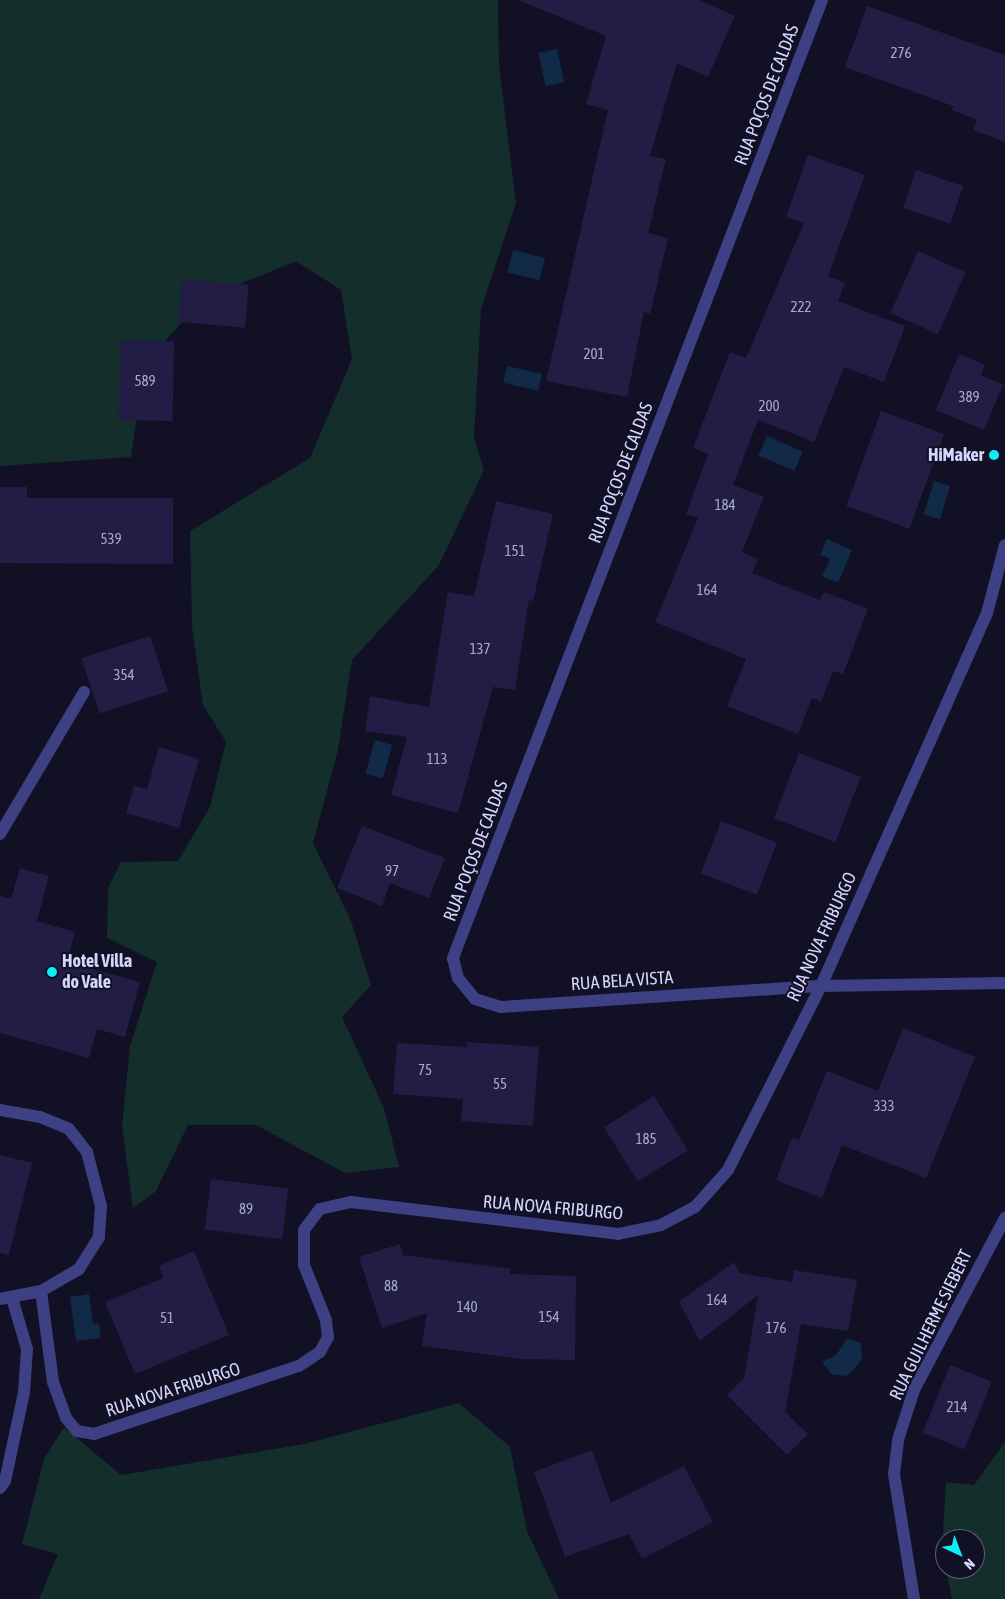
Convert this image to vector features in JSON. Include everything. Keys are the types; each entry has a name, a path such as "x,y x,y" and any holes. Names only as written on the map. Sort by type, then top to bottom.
{"street":[{"name":"RUA POÇOS DE CALDAS","path":"453,958 822,0"},
{"name":"RUA NOVA FRIBURGO","path":"41,1291 53,1382 66,1418 76,1430 94,1434 299,1366 320,1352 328,1337 326,1320 304,1266 304,1230 320,1209 351,1202 618,1234 661,1225 695,1207 728,1170 820,986 987,613 1005,546"},
{"path":"0,834 84,692"},
{"name":"RUA BELA VISTA","path":"453,958 458,978 475,999 501,1007 820,986"},
{"path":"820,986 1005,983"},
{"path":"0,1110 40,1118 69,1129 87,1152 101,1206 100,1237 79,1269 41,1291 6,1298 27,1350 26,1375 5,1482 0,1488"},
{"name":"RUA GUILHERME SIEBERT","path":"914,1599 894,1474 898,1440 914,1390 1005,1218"}],"green space":[{"path":"0,0 498,0 499,65 516,203 481,309 474,438 484,470 439,565 352,660 338,750 313,843 351,921 371,985 342,1017 384,1108 399,1167 345,1173 256,1125 188,1125 156,1191 133,1208 122,1126 130,1046 157,962 107,938 108,888 121,862 178,861 210,807 226,742 203,705 192,627 190,531 310,458 352,359 341,290 296,261 203,299 145,363 131,457 0,466"},
{"path":"459,1403 510,1447 527,1531 559,1599 39,1599 58,1554 22,1544 44,1459 64,1427 121,1475 304,1444"},
{"path":"1005,1442 1005,1599 952,1599 948,1579 985,1579 985,1529 943,1529 946,1482 974,1485"}],"water":[{"path":"557,49 564,82 545,86 538,53"},
{"path":"513,250 545,258 539,280 507,272"},
{"path":"507,366 542,374 538,391 503,383"},
{"path":"767,436 803,452 794,471 758,455"},
{"path":"934,481 950,486 940,519 924,514"},
{"path":"827,539 852,550 838,583 822,576 830,559 820,555"},
{"path":"375,740 392,745 383,779 365,774"},
{"path":"89,1294 93,1324 99,1323 101,1338 76,1341 70,1297"},
{"path":"848,1338 861,1343 862,1360 847,1376 831,1374 822,1362 836,1355"}],"building":[{"path":"518,0 699,0 735,16 708,77 677,63 650,156 666,159 648,233 668,238 650,314 644,312 627,397 546,381 608,110 586,104 606,36"},
{"path":"867,6 1005,55 1005,142 973,130 977,120 952,110 953,106 845,67"},
{"path":"808,155 865,175 828,276 845,283 838,301 905,326 884,382 844,367 814,442 758,420 733,485 764,497 742,552 758,559 752,573 820,600 824,592 868,609 843,674 833,671 821,702 812,698 798,734 727,706 746,659 655,622 698,518 686,514 708,454 693,448 730,352 746,358 804,223 786,217"},
{"path":"916,170 963,186 950,224 903,208"},
{"path":"918,251 966,272 938,334 890,313"},
{"path":"182,279 249,285 245,328 178,322"},
{"path":"120,340 174,341 173,421 119,420"},
{"path":"959,354 985,365 981,375 1003,385 984,430 936,410"},
{"path":"881,411 944,434 909,529 846,506"},
{"path":"0,487 27,487 27,498 173,498 173,564 0,563"},
{"path":"496,501 553,514 533,601 529,600 515,690 493,687 458,813 391,795 407,737 365,731 370,696 429,707 448,592 474,596"},
{"path":"150,636 168,691 99,713 82,658"},
{"path":"159,747 199,759 179,828 126,813 134,786 147,789"},
{"path":"799,753 861,777 836,842 774,818"},
{"path":"721,821 777,843 757,895 701,873"},
{"path":"362,826 445,858 429,898 390,883 382,906 337,888"},
{"name":"Hotel Villa do Vale","path":"20,868 49,876 37,921 75,932 67,962 140,982 125,1037 97,1029 89,1058 0,1033 0,896 11,899"},
{"path":"903,1028 975,1057 926,1178 842,1145 822,1198 776,1180 792,1138 799,1140 827,1071 878,1091"},
{"path":"467,1042 539,1047 533,1126 461,1121 463,1099 393,1094 397,1043 467,1047"},
{"path":"654,1096 688,1150 638,1182 604,1127"},
{"path":"0,1155 32,1163 9,1255 0,1253"},
{"path":"211,1179 288,1189 282,1239 205,1230"},
{"path":"400,1244 403,1255 511,1269 510,1274 576,1276 575,1360 521,1359 422,1346 427,1313 382,1328 359,1257"},
{"path":"194,1251 229,1335 135,1374 105,1302 164,1278 159,1266"},
{"path":"734,1262 740,1273 792,1282 794,1270 857,1280 848,1331 801,1324 785,1412 808,1434 787,1455 727,1395 744,1378 758,1295 700,1341 679,1302"},
{"path":"950,1365 992,1382 964,1450 923,1433"},
{"path":"592,1450 611,1503 684,1466 713,1522 642,1559 629,1534 565,1557 534,1472"}],"place":[{"name":"HiMaker","path":"994,455"},
{"name":"Hotel Villa do Vale","path":"52,972"}]}
